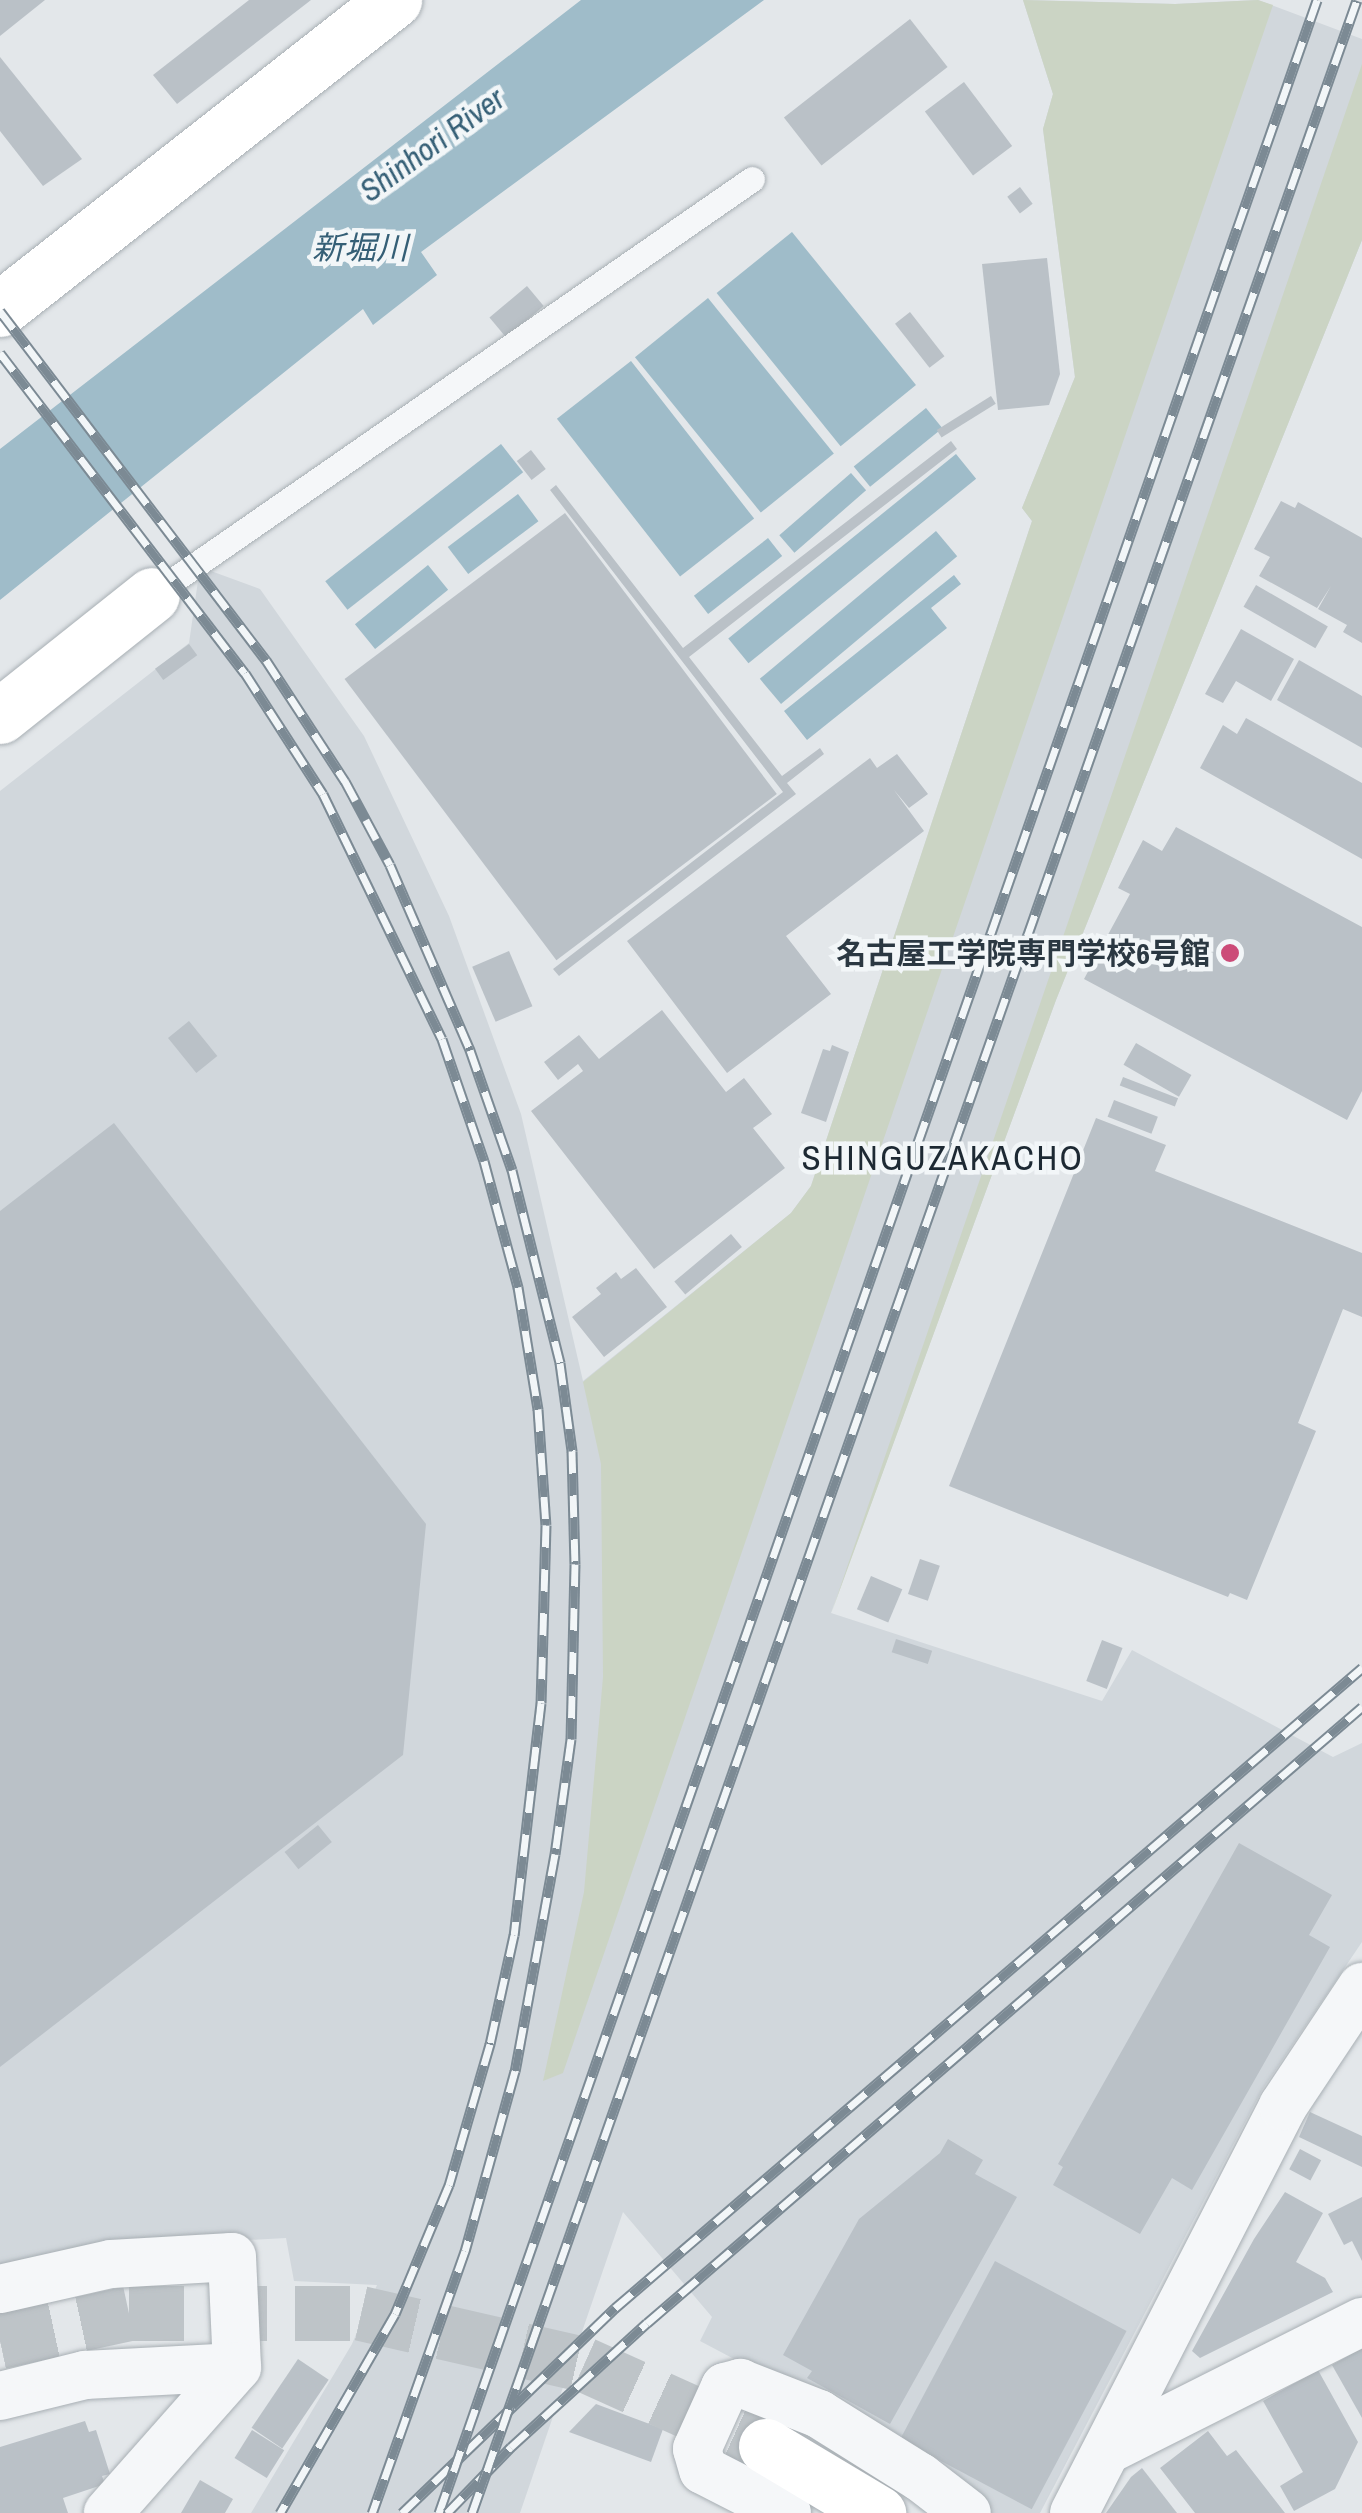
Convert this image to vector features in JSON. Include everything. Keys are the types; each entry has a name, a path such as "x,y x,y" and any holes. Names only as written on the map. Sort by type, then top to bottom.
{"street":[{"path":"0,310 394,0"},
{"path":"0,716 152,594"},
{"path":"1074,2513 1283,2106 1362,1987"},
{"path":"0,2289 110,2264 232,2257 236,2367 108,2513"},
{"path":"1109,2449 1362,2322"},
{"path":"0,2396 85,2375 236,2367"},
{"path":"787,2513 703,2470 697,2449 725,2387 740,2383 819,2414 920,2477 967,2513"},
{"path":"766,2446 878,2513"}],"lane":[{"path":"152,594 752,179"}],"shaded area":[{"path":"1023,0 1175,4 1258,0 1362,39 1362,240 1056,1000 831,1613 1102,1701 1132,1650 1333,1757 1362,1743 1362,1942 1262,2090 1040,2513 991,2513 838,2414 700,2341 712,2317 623,2212 520,2513 251,2513 352,2344 377,2285 294,2281 286,2238 113,2247 0,2272 0,791 189,643 200,567 260,589 364,736 449,916 521,1114 583,1381 791,1213 811,1186 1032,521 1022,508 1075,377 1043,129 1053,94"}],"green space":[{"path":"1023,0 1175,4 1258,0 1273,5 563,2073 543,2081 584,1892 603,1677 601,1464 583,1382 791,1213 811,1186 1032,521 1022,508 1075,377 1043,129 1053,94"},
{"path":"1362,64 1362,240 1056,1000 831,1614"}],"water":[{"name":"新堀川","path":"581,0 764,0 421,252 437,275 373,325 363,309 0,600 0,449"},
{"path":"792,232 916,385 841,446 717,293"},
{"path":"708,298 834,453 761,513 635,357"},
{"path":"631,361 754,519 680,576 557,419"},
{"path":"926,408 942,428 870,487 854,467"},
{"path":"501,444 523,472 347,610 325,581"},
{"path":"956,454 976,479 748,663 728,638"},
{"path":"851,473 866,490 794,553 779,535"},
{"path":"518,494 538,521 468,574 448,547"},
{"path":"936,531 957,556 781,704 760,679"},
{"path":"768,538 782,556 708,614 694,596"},
{"path":"428,565 448,590 375,649 355,624"},
{"path":"954,575 961,584 931,608 947,628 807,740 784,711"}],"building":[{"path":"0,0 45,0 0,36"},
{"path":"249,0 311,0 177,104 153,75"},
{"path":"910,19 948,67 821,166 784,118"},
{"path":"0,57 82,159 43,186 0,131"},
{"path":"964,82 1012,146 973,175 925,111"},
{"path":"1020,187 1033,204 1020,213 1007,197"},
{"path":"1047,258 1060,374 1049,405 998,410 982,264"},
{"path":"527,286 544,306 506,337 489,317"},
{"path":"910,312 944,356 930,368 895,324"},
{"path":"991,396 996,404 941,438 937,430"},
{"path":"951,441 957,449 689,657 782,776 820,748 824,754 787,783 796,794 559,976 553,969 783,792 550,490 556,485 683,648"},
{"path":"531,450 546,469 532,480 517,461"},
{"path":"1281,501 1295,508 1298,502 1362,538 1362,643 1343,632 1347,625 1318,609 1331,586 1317,608 1259,576 1270,557 1254,549"},
{"path":"565,513 777,794 556,960 345,679"},
{"path":"1256,585 1328,626 1315,648 1244,607"},
{"path":"1241,629 1294,659 1271,701 1236,681 1223,703 1205,694"},
{"path":"189,644 197,655 163,680 155,669"},
{"path":"1299,660 1362,696 1362,748 1277,700"},
{"path":"1246,718 1362,783 1362,859 1200,768 1223,725 1237,734"},
{"path":"897,754 928,794 909,808 894,790 924,831 786,936 831,994 727,1073 627,941 870,758 877,768"},
{"name":"名古屋工学院専門学校6号館","path":"1176,827 1362,927 1362,1091 1347,1120 1084,979 1130,894 1118,888 1143,840 1162,851"},
{"path":"509,951 532,1006 496,1022 472,967"},
{"path":"662,1010 726,1092 744,1078 772,1114 753,1128 785,1168 654,1269 531,1111 583,1071 578,1064 558,1080 544,1062 579,1035 599,1059"},
{"path":"189,1021 217,1056 196,1073 168,1038"},
{"path":"1136,1043 1191,1075 1179,1097 1124,1065"},
{"path":"832,1045 849,1052 826,1122 801,1113 823,1049 830,1051"},
{"path":"1123,1077 1178,1098 1175,1107 1120,1085"},
{"path":"1114,1100 1158,1117 1151,1134 1108,1117"},
{"path":"1096,1118 1166,1145 1155,1171 1362,1253 1362,1317 1343,1309 1298,1423 1316,1431 1247,1600 1230,1593 1228,1597 949,1486"},
{"path":"114,1123 426,1524 403,1755 0,2067 0,1211"},
{"path":"731,1234 742,1247 685,1295 674,1282"},
{"path":"636,1268 667,1307 604,1357 572,1317 601,1294 596,1288 616,1272 621,1279"},
{"path":"920,1559 940,1566 928,1601 908,1594"},
{"path":"871,1576 902,1589 888,1622 857,1609"},
{"path":"896,1639 932,1651 928,1664 892,1652"},
{"path":"1102,1640 1123,1648 1107,1689 1086,1681"},
{"path":"318,1825 332,1842 298,1869 285,1852"},
{"path":"1239,1843 1332,1895 1309,1935 1330,1947 1192,2190 1172,2178 1140,2234 1053,2185 1063,2167 1058,2164"},
{"path":"1310,2112 1362,2136 1362,2167 1299,2137"},
{"path":"948,2139 983,2160 975,2174 1017,2197 890,2424 807,2378 812,2371 783,2355 859,2219 940,2153"},
{"path":"1300,2149 1321,2160 1310,2181 1289,2169"},
{"path":"1285,2192 1323,2213 1296,2262 1325,2278 1333,2292 1200,2358 1192,2351 1254,2239"},
{"path":"1362,2197 1362,2261 1352,2241 1344,2245 1328,2214"},
{"path":"995,2261 1127,2331 1032,2509 900,2439"},
{"path":"1362,2348 1362,2418 1332,2365"},
{"path":"298,2359 329,2380 282,2449 252,2428"},
{"path":"1318,2370 1358,2442 1335,2489 1294,2511 1280,2486 1303,2472 1263,2401"},
{"path":"596,2404 663,2429 651,2462 569,2432"},
{"path":"85,2421 89,2432 96,2430 110,2474 102,2476 105,2484 63,2498 68,2513 0,2513 0,2447"},
{"path":"252,2430 284,2450 267,2478 235,2458"},
{"path":"1208,2431 1227,2456 1236,2450 1285,2513 1195,2513 1160,2468"},
{"path":"1142,2468 1177,2513 1106,2513 1131,2477"},
{"path":"200,2480 233,2499 225,2513 181,2513"}],"tunnel":[{"path":"0,2341 129,2313 361,2313 584,2364 766,2446"}],"railway":[{"path":"439,2513 1317,0"},
{"path":"472,2513 1357,0"},
{"path":"0,311 266,660 345,781 390,865 470,1050 512,1170 560,1363 572,1451 575,1564 571,1739 555,1854 515,2071 465,2251 372,2513"},
{"path":"0,353 245,673 323,794 442,1039 484,1161 518,1287 538,1409 546,1525 541,1703 514,1935 490,2044 449,2185 395,2314 280,2513"},
{"path":"402,2513 615,2308 1362,1668"},
{"path":"447,2513 511,2447 647,2323 1362,1707"}],"place":[{"name":"名古屋工学院専門学校6号館","path":"1230,953"}],"district":[{"name":"SHINGUZAKACHO","path":"943,1158"}],"water label":[{"name":"Shinhori River","path":"432,145"}]}
